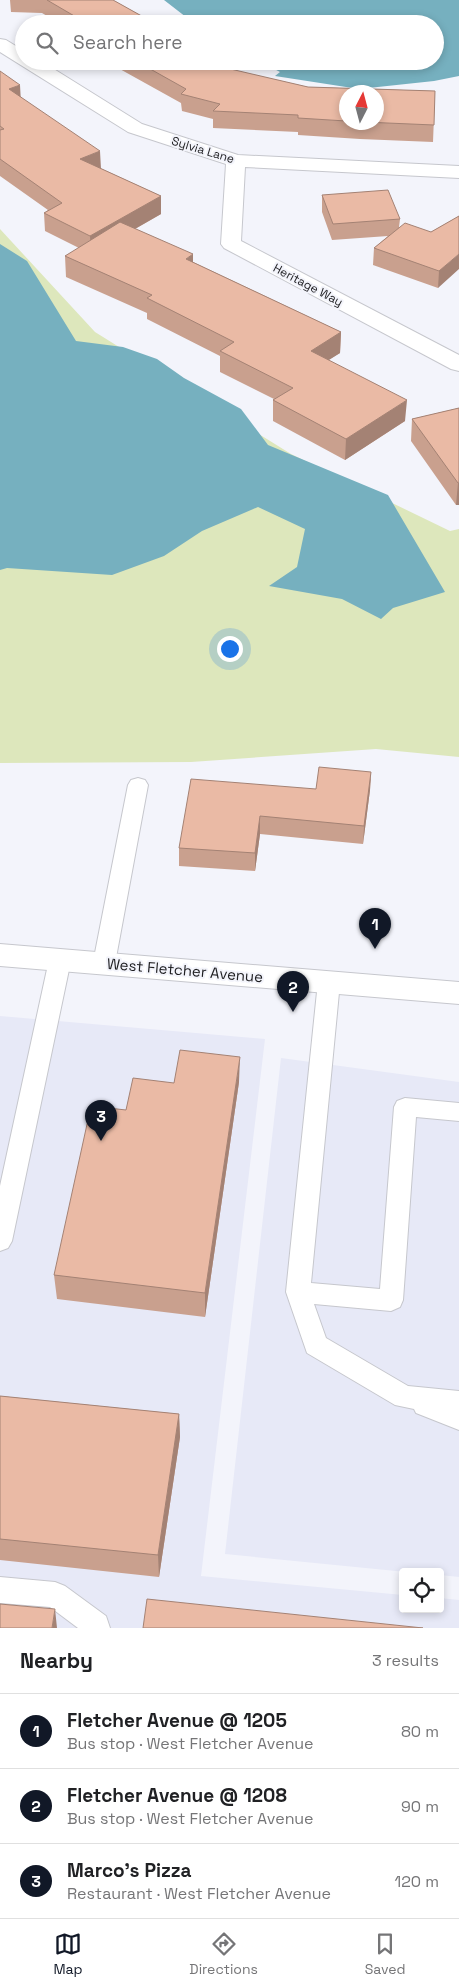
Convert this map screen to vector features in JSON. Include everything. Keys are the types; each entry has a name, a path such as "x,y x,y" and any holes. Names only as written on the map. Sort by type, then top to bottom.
{"street":[{"path":"0,44 15,53"},
{"name":"Sylvia Lane","path":"42,70 135,128 236,161 459,172"},
{"name":"Heritage Way","path":"236,161 231,244 459,364"},
{"name":"West Fletcher Avenue","path":"0,955 459,993"}],"lane":[{"path":"104,963 138,785"},
{"path":"0,1241 60,960"},
{"path":"329,982 298,1292 316,1345 404,1397 459,1419"},
{"path":"298,1292 391,1300 405,1107 459,1112"},
{"path":"404,1397 459,1402"},
{"path":"0,1590 55,1595 96,1626 96,1628"}],"shaded area":[{"path":"0,1016 265,1039 201,1576 399,1595 399,1613 444,1613 444,1598 459,1600 459,1628 0,1628"},
{"path":"281,1058 459,1082 459,1577 444,1575 444,1568 399,1568 399,1571 225,1554"}],"green space":[{"path":"0,229 95,332 291,454 450,531 459,529 459,757 376,749 191,762 0,763"}],"water":[{"path":"164,0 459,0 459,76 434,81 384,86 339,86 275,76 280,72 276,70 444,70 444,15 183,15"},
{"path":"0,244 27,261 76,341 123,347 157,359 184,378 241,409 268,445 388,495 445,592 393,608 381,619 342,599 269,586 297,567 305,529 258,507 202,531 164,556 112,575 7,568 0,570"}],"building":[{"path":"47,0 113,0 140,15 73,15"},
{"path":"152,70 235,70 308,87 339,88 339,121 298,118 298,115 213,111 220,104 181,94 186,89"},
{"path":"0,71 20,85 9,89 100,151 80,159 161,196 90,236 44,213 62,203 0,159 0,130 4,129 0,126"},
{"path":"384,89 435,91 434,125 384,123"},
{"path":"388,190 400,219 333,224 322,195"},
{"path":"459,216 459,254 439,271 374,248 405,223 431,232"},
{"path":"120,222 193,254 186,259 341,332 311,351 407,400 346,439 273,400 293,388 220,351 234,342 147,298 152,295 65,256"},
{"path":"459,408 459,483 458,483 412,419"},
{"path":"319,767 371,772 364,826 260,816 255,853 179,848 191,779 316,789"},
{"path":"180,1050 240,1057 205,1293 54,1275 91,1106 126,1110 133,1078 174,1083"},
{"path":"0,1396 179,1414 158,1555 0,1539"},
{"path":"147,1599 423,1628 143,1628"},
{"path":"0,1604 55,1609 52,1628 0,1628"}],"place":[{"name":"Fletcher Avenue @ 1205","path":"375,949"},
{"name":"Fletcher Avenue @ 1208","path":"293,1012"},
{"name":"Marco's Pizza","path":"101,1141"}]}
